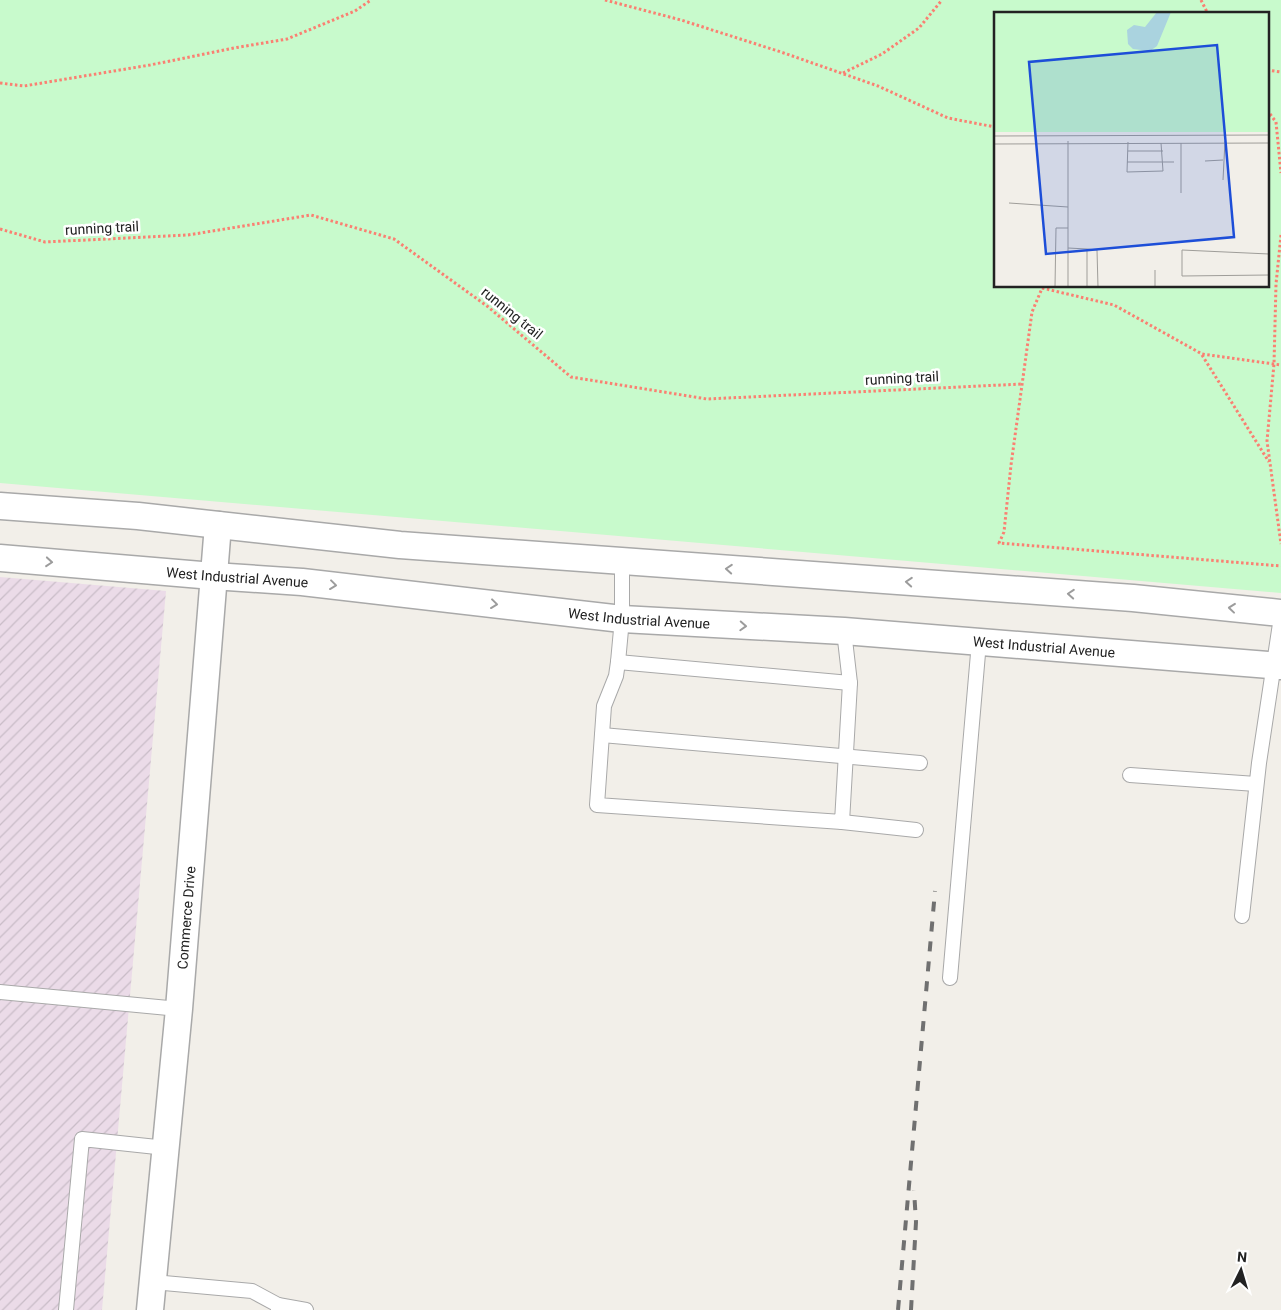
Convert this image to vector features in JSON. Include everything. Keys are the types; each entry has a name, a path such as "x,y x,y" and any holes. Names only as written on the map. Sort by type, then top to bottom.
{"street":[{"path":"0,506 138,516 400,545 1133,598 1281,613"},
{"name":"Commerce Drive","path":"150,1310 179,1009 218,525"},
{"name":"West Industrial Avenue","path":"0,558 302,582 622,619 844,631 1277,665"}],"lane":[{"path":"622,562 622,619 618,662 616,676 604,706 597,805 842,822 916,830"},
{"path":"1242,916 1256,784 1277,665 1281,617"},
{"path":"842,822 850,683 844,631"},
{"path":"950,978 979,642"},
{"path":"618,662 850,683"},
{"path":"602,735 920,763"},
{"path":"1130,775 1256,784"},
{"path":"0,992 179,1009"},
{"path":"66,1310 82,1139 166,1148"},
{"path":"153,1282 252,1291 278,1307 306,1310"}],"path":[{"path":"0,83 24,86 288,40 355,11 371,0"},
{"path":"605,0 681,20 781,52 878,86 948,118 994,127"},
{"path":"842,73 882,54 919,28 942,0"},
{"path":"1201,0 1207,12"},
{"path":"1268,70 1281,72"},
{"path":"1268,111 1276,122 1281,173"},
{"name":"running trail","path":"0,229 46,242 188,235 310,215 394,239 488,306 571,377 707,398 1022,384"},
{"path":"1281,235 1276,284 1274,364 1267,440 1281,544"},
{"path":"1043,288 1032,312 1011,465 1004,532 999,543 1281,566"},
{"path":"1047,288 1114,305 1202,354 1281,364"},
{"path":"1202,354 1270,464"}],"shaded area":[{"path":"0,577 166,591 102,1310 0,1310"}],"green space":[{"path":"0,0 1281,0 1281,593 0,483"}],"railway":[{"path":"898,1310 935,891"},
{"path":"911,1310 916,1222 914,1190"}]}
